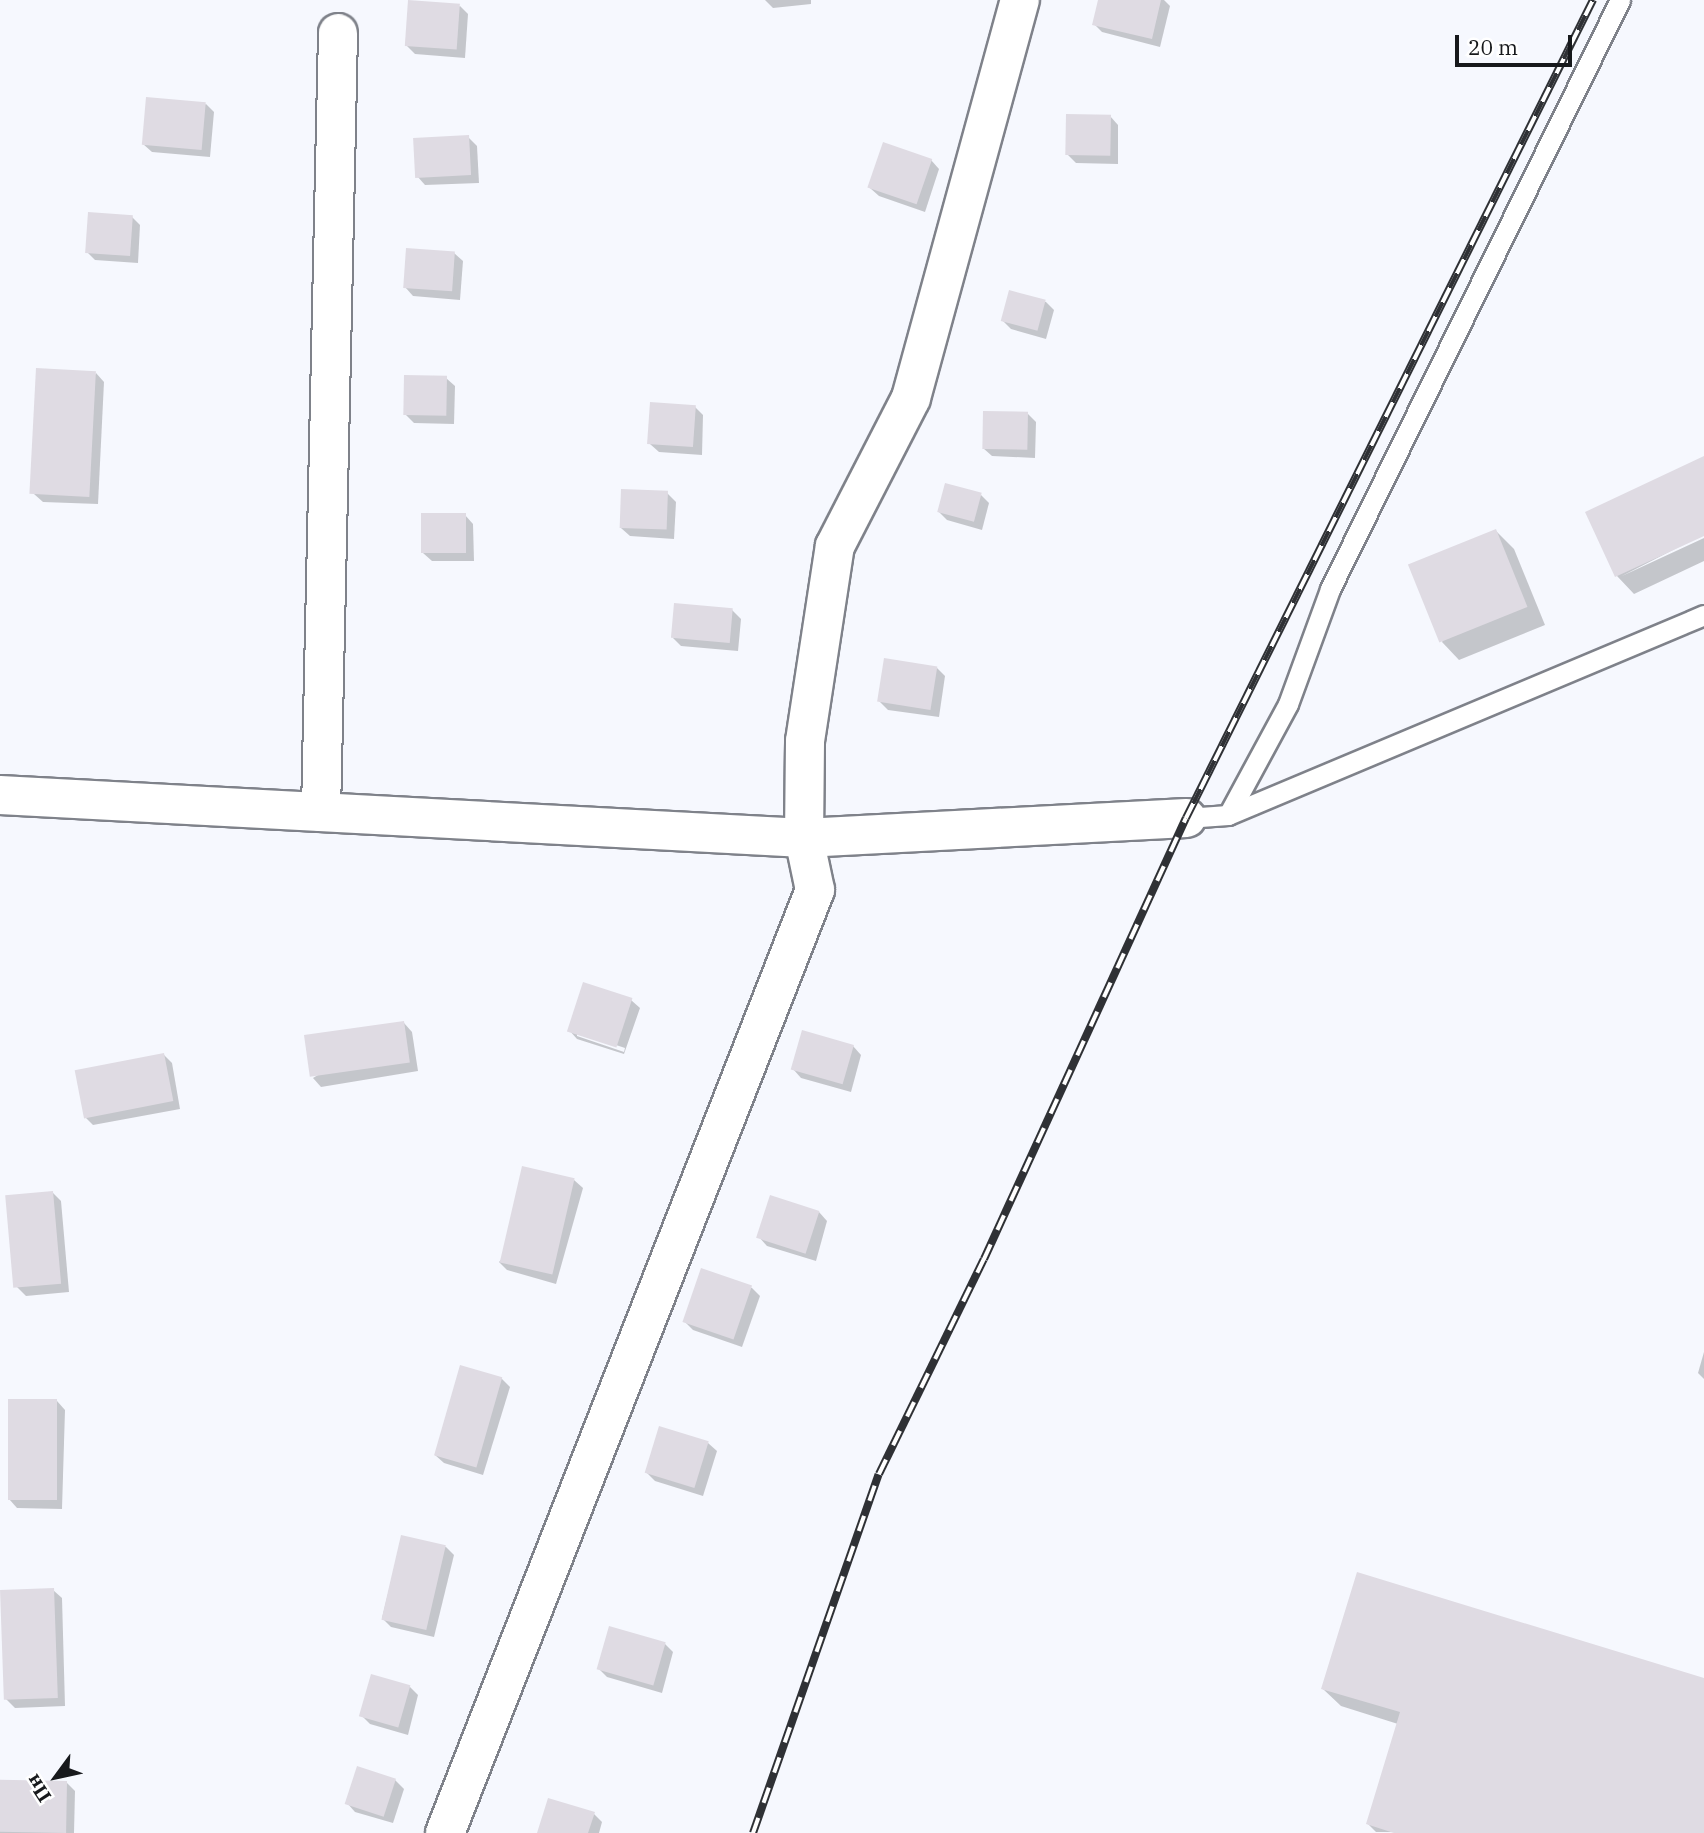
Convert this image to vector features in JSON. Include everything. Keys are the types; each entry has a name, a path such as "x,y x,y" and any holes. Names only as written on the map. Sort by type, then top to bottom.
{"street":[{"path":"445,1833 815,890 804,838 805,741 835,546 911,398 1020,0"},
{"path":"321,812 338,33"},
{"path":"0,795 804,838 1186,818"}],"lane":[{"path":"1228,815 1288,704 1330,589 1620,0"},
{"path":"1186,818 1228,815 1704,615"}],"building":[{"path":"408,0 460,4 457,50 405,46"},
{"path":"1098,0 1161,0 1152,39 1092,25"},
{"path":"146,97 206,102 202,150 142,145"},
{"path":"1066,114 1111,115 1110,156 1065,155"},
{"path":"469,135 471,175 415,178 413,138"},
{"path":"883,142 932,159 917,204 867,187"},
{"path":"88,212 133,215 130,256 85,253"},
{"path":"406,248 455,251 452,291 403,288"},
{"path":"1009,290 1046,300 1037,331 1001,321"},
{"path":"36,368 96,371 89,497 29,494"},
{"path":"404,375 447,376 446,416 403,415"},
{"path":"650,402 696,405 693,447 647,444"},
{"path":"983,411 1028,412 1027,450 982,449"},
{"path":"1704,456 1704,536 1615,577 1585,512"},
{"path":"945,483 982,493 974,522 937,512"},
{"path":"621,489 668,491 667,530 620,528"},
{"path":"421,513 466,513 466,553 421,553"},
{"path":"1496,529 1527,607 1439,642 1408,565"},
{"path":"674,603 733,608 730,643 671,638"},
{"path":"884,658 937,666 930,710 877,701"},
{"path":"583,982 632,998 616,1048 567,1031"},
{"path":"404,1021 410,1063 310,1077 304,1035"},
{"path":"802,1030 854,1045 843,1084 791,1069"},
{"path":"164,1053 173,1101 84,1118 75,1070"},
{"path":"522,1166 575,1178 552,1275 500,1262"},
{"path":"53,1191 61,1284 13,1288 5,1195"},
{"path":"770,1195 819,1211 806,1254 756,1238"},
{"path":"701,1268 752,1286 734,1339 682,1322"},
{"path":"460,1365 502,1377 476,1467 434,1455"},
{"path":"8,1399 57,1399 57,1500 8,1500"},
{"path":"659,1426 709,1441 694,1488 645,1473"},
{"path":"401,1535 446,1545 426,1630 381,1620"},
{"path":"1357,1572 1704,1678 1704,1833 1394,1833 1366,1824 1400,1712 1321,1689"},
{"path":"54,1588 58,1698 4,1700 0,1590"},
{"path":"609,1626 666,1642 653,1686 597,1669"},
{"path":"371,1674 410,1685 398,1728 359,1716"},
{"path":"357,1766 396,1779 384,1817 345,1804"},
{"path":"0,1780 67,1781 66,1833 0,1832"},
{"path":"548,1798 595,1812 588,1833 537,1833"}],"railway":[{"path":"753,1833 879,1474 984,1259 1186,818 1593,0"}]}
